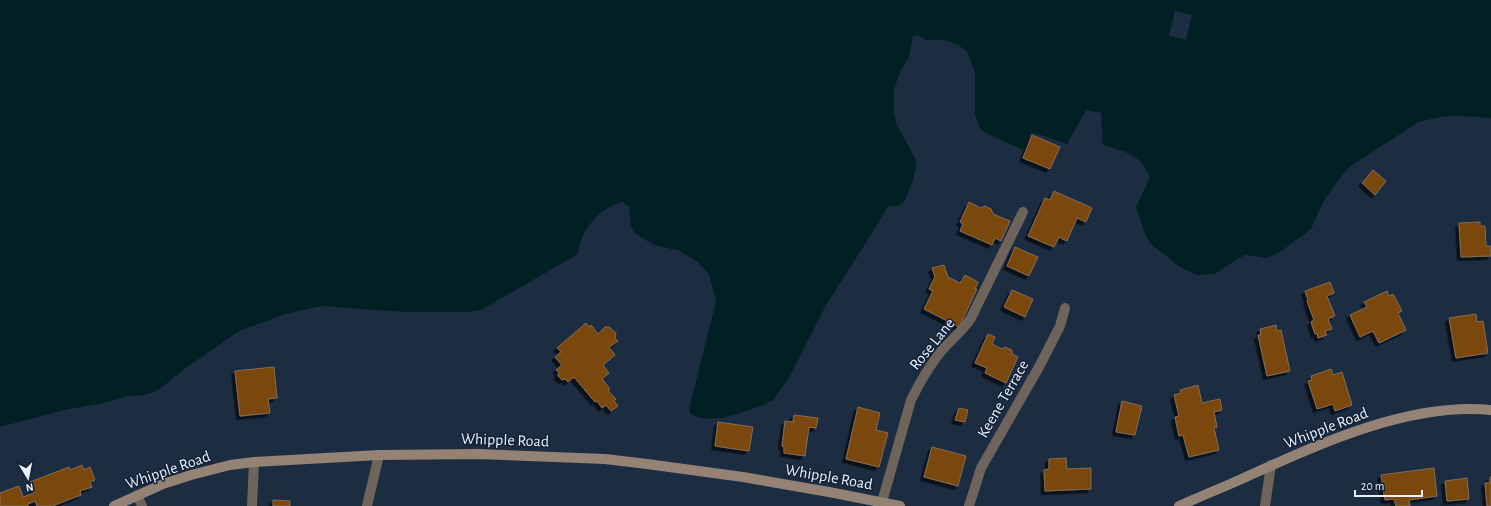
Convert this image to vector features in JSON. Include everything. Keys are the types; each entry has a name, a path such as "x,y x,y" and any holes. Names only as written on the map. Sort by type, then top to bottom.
{"main road":[{"name":"Whipple Road","path":"1179,506 1271,465 1375,425 1437,412 1491,410"},
{"name":"Whipple Road","path":"114,506 137,495 191,475 230,465 254,462 379,455 479,454 605,459 744,477 900,506"}],"street":[{"name":"Rose Lane","path":"882,502 911,400 918,385 936,357 963,330 971,318 1023,212"},
{"name":"Keene Terrace","path":"969,506 981,468 1039,367 1060,326 1065,308"},
{"path":"367,506 379,455"},
{"path":"252,506 254,462"},
{"path":"1265,506 1271,465"},
{"path":"137,495 142,506"}],"shaded area":[{"path":"0,0 1491,0 1491,118 1445,116 1417,123 1349,167 1322,204 1311,229 1280,252 1267,258 1245,255 1215,274 1196,275 1180,267 1151,244 1145,234 1136,207 1150,178 1142,164 1132,155 1103,145 1101,113 1086,110 1067,144 1032,132 1023,150 984,132 980,128 975,115 975,72 967,51 958,45 945,40 926,40 918,35 913,36 909,57 900,72 894,89 894,111 896,123 916,160 916,168 912,183 904,202 898,206 888,206 826,305 790,376 773,400 761,406 721,418 707,419 691,414 689,409 716,301 709,274 698,262 680,251 655,245 634,232 631,226 629,207 623,202 599,214 587,228 578,254 481,310 467,312 405,312 321,306 285,314 239,331 187,367 157,391 145,395 127,396 104,403 64,410 0,427"}],"pier":[{"path":"1175,11 1192,15 1186,40 1169,36"}],"building":[{"path":"1032,135 1060,147 1050,169 1023,158"},
{"path":"1373,170 1386,181 1375,195 1362,183"},
{"path":"1054,191 1092,208 1086,222 1077,218 1067,241 1059,237 1054,247 1028,236 1045,198 1050,200"},
{"path":"969,202 981,208 985,206 991,209 993,214 1010,221 1001,241 995,238 992,245 960,231 963,224 960,222"},
{"path":"1480,222 1480,226 1485,226 1486,246 1491,246 1491,256 1461,257 1459,223"},
{"path":"1015,247 1038,257 1029,276 1007,266"},
{"path":"944,265 948,277 960,283 965,275 978,282 975,289 977,289 959,327 924,309 933,291 929,289 935,277 932,268"},
{"path":"1330,282 1334,293 1327,296 1335,316 1328,319 1332,329 1325,331 1327,335 1318,338 1311,322 1314,320 1305,291"},
{"path":"1012,290 1033,299 1025,317 1004,307"},
{"path":"1387,291 1389,296 1393,294 1402,311 1398,313 1406,330 1379,343 1373,331 1360,337 1350,315 1367,307 1364,302"},
{"path":"1476,314 1477,322 1483,321 1488,353 1456,358 1449,318"},
{"path":"586,323 589,327 591,325 598,334 605,327 609,327 616,333 615,338 618,341 609,347 615,355 603,365 609,373 602,379 610,389 608,391 616,399 614,401 618,406 611,411 606,405 602,408 597,401 595,402 574,377 568,382 565,379 562,380 558,376 559,372 556,370 562,365 555,357 561,352 557,348"},
{"path":"1276,325 1277,331 1281,330 1290,371 1267,376 1258,335 1261,335 1260,329"},
{"path":"988,334 995,337 992,344 1002,349 1005,347 1012,350 1012,354 1018,357 1006,383 985,373 987,368 975,363"},
{"path":"274,367 277,398 268,399 270,413 240,416 235,371"},
{"path":"1331,369 1333,375 1342,372 1352,405 1335,411 1333,404 1317,409 1308,381 1312,380 1311,376"},
{"path":"1198,385 1202,403 1220,399 1222,410 1214,412 1217,427 1214,428 1219,450 1189,457 1183,435 1179,436 1175,417 1179,416 1174,395 1181,393 1180,390"},
{"path":"1122,401 1142,406 1135,435 1116,432"},
{"path":"858,407 880,413 876,430 888,433 879,467 846,459"},
{"path":"959,408 968,410 965,422 955,420"},
{"path":"794,415 818,418 816,428 809,427 805,456 784,453 784,447 782,446 785,421 793,422"},
{"path":"718,422 753,427 749,451 715,446"},
{"path":"932,447 966,456 958,486 924,477"},
{"path":"1066,458 1067,469 1091,468 1091,489 1045,491 1044,470 1049,469 1049,459"},
{"path":"82,465 84,470 90,467 95,480 90,482 92,487 80,491 81,495 52,506 37,506 35,501 28,504 28,506 0,506 0,493 19,486 23,497 34,493 30,482 69,467 70,470"},
{"path":"1434,468 1437,496 1409,500 1410,506 1396,506 1394,499 1385,500 1381,475"},
{"path":"1490,477 1491,506 1487,506 1485,483 1490,483"},
{"path":"1467,478 1469,499 1447,501 1445,481"},
{"path":"273,500 290,501 290,506 273,506"}]}
